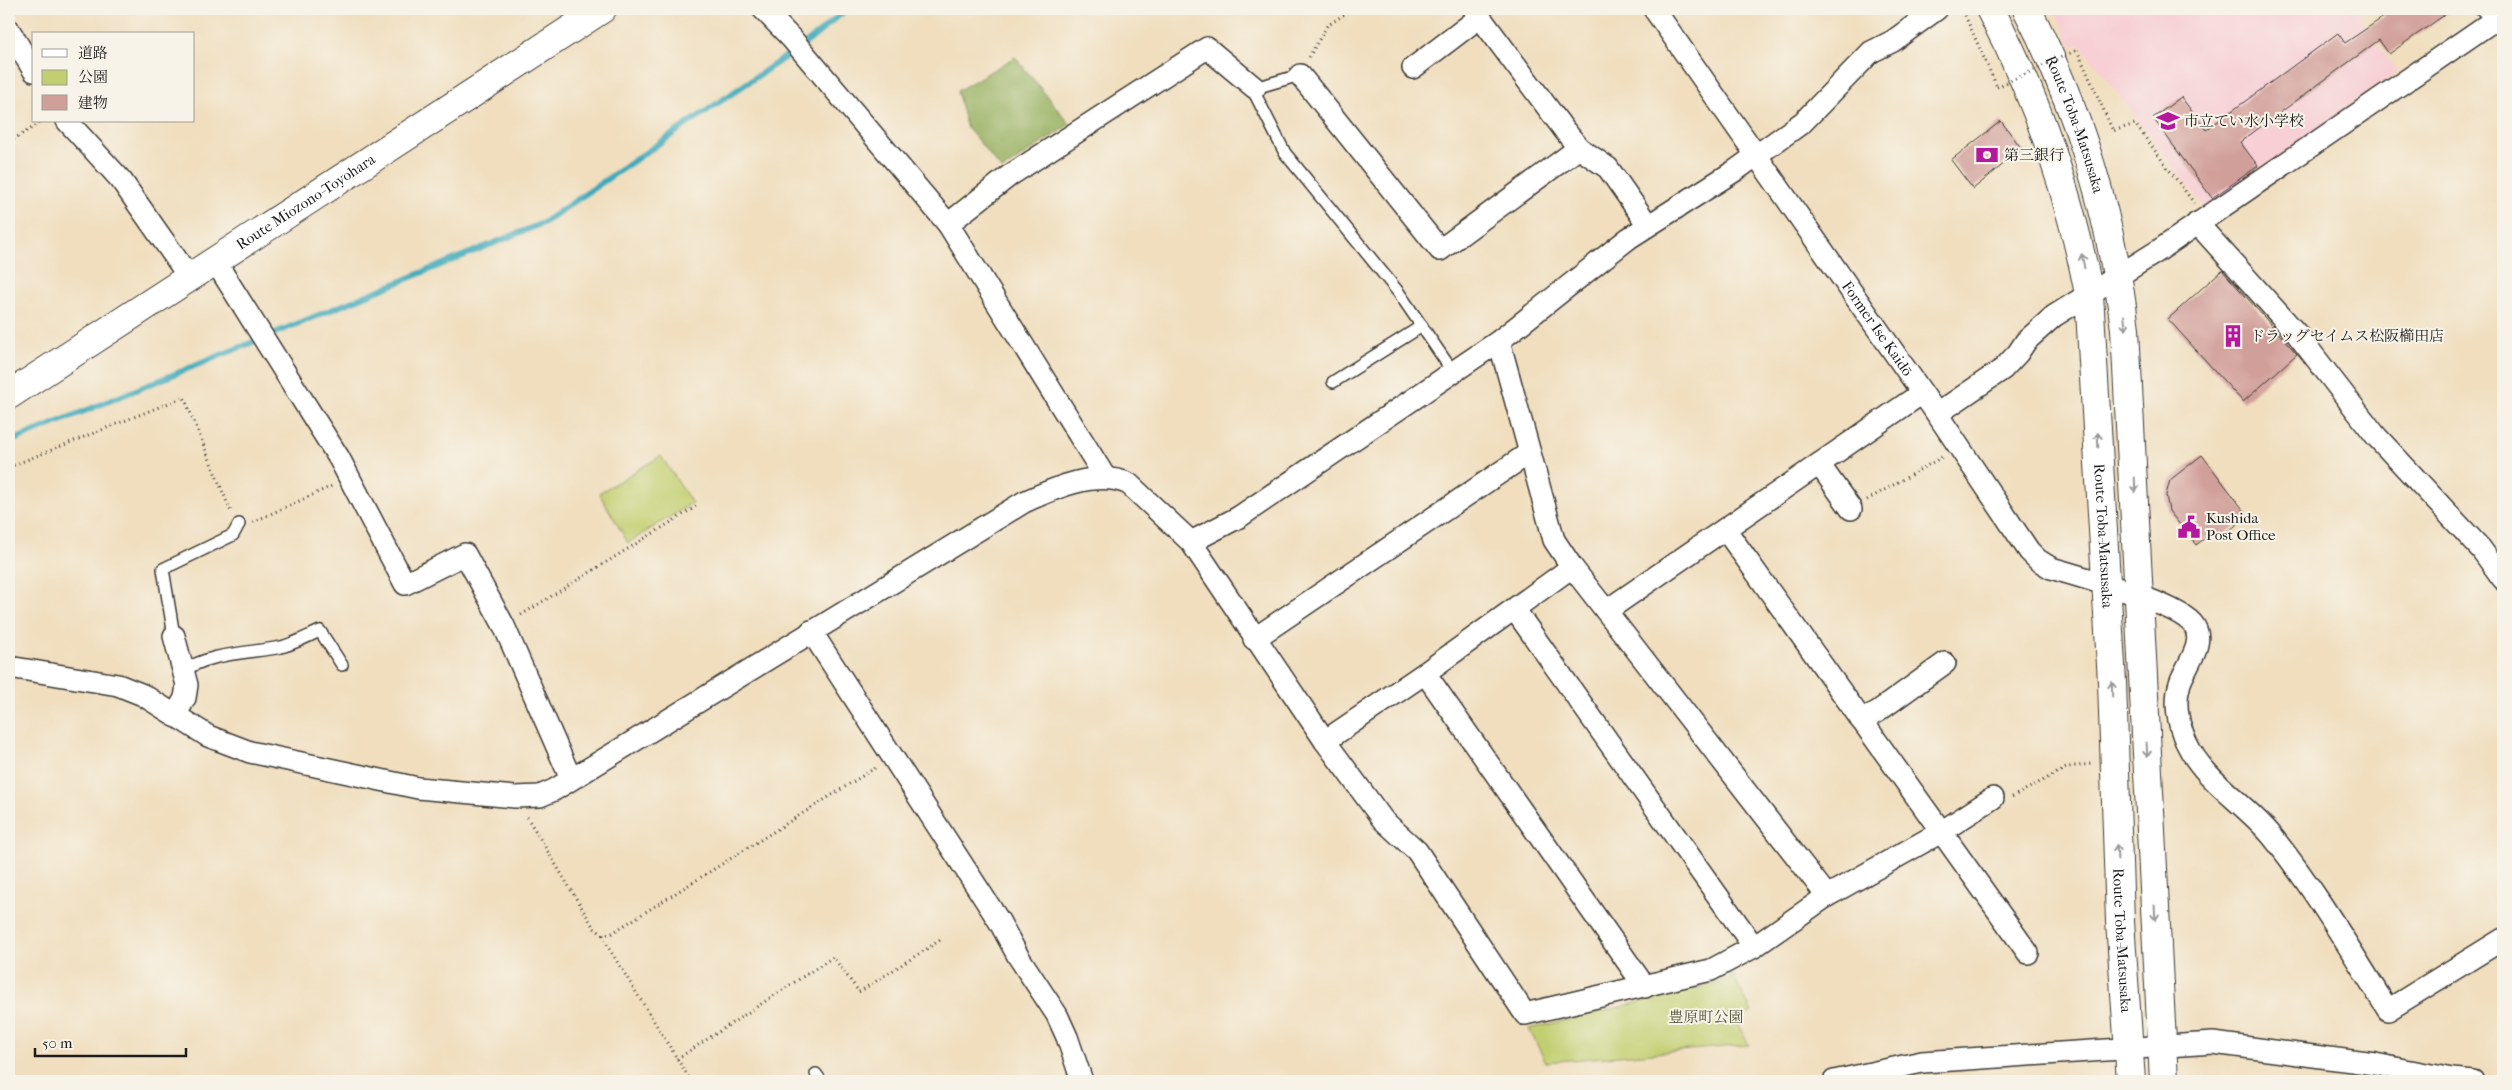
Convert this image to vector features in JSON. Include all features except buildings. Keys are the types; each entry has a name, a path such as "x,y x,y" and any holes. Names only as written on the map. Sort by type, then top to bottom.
{"main road":[{"name":"Route Miozono-Toyohara","path":"9,394 602,9"},
{"name":"Route Toba-Matsusaka","path":"1990,9 2012,52 2046,134 2079,240 2089,294 2112,682 2120,921 2130,1069"},
{"name":"Route Toba-Matsusaka","path":"2027,9 2076,118 2106,216 2118,275 2126,339 2163,1067"}],"street":[{"path":"763,9 792,38 948,224 1105,477"},
{"name":"Former Ise Kaidō","path":"1654,9 1960,447 2029,551 2038,560 2052,568 2140,597 2179,614 2196,629 2197,647 2180,683 2177,708 2186,744 2221,787 2251,813 2271,835 2300,873 2388,1010 2503,939"},
{"path":"1191,542 1239,517 1499,341 1648,225 1674,210 1803,122 1871,52 1893,41 1938,9"},
{"path":"1413,68 1477,13 1579,148 1608,168 1648,225"},
{"path":"1937,414 2003,368 2018,353 2026,340 2042,327 2089,294 2158,251 2492,16"},
{"path":"9,30 32,68"},
{"path":"948,224 1009,176 1207,48 1255,88"},
{"path":"1300,75 1440,250 1579,148"},
{"path":"68,122 121,180 190,277"},
{"path":"2197,223 2297,334 2376,436 2481,549 2503,579"},
{"path":"214,261 346,472 405,584 465,554 504,626 571,779"},
{"path":"1499,341 1554,540 1572,567 1827,896"},
{"path":"1606,611 1922,394"},
{"path":"1254,639 1529,453"},
{"path":"1819,464 1850,509"},
{"path":"9,667 118,685 143,695 208,736 250,752 418,788 515,797 540,796 571,779 1024,502 1052,489 1105,477 1129,484 1191,542 1254,639 1383,820 1418,851 1525,1014 1646,987 1711,970 1754,947 1827,896 1941,832 1993,798"},
{"path":"1725,529 2028,953"},
{"path":"1325,740 1515,610 1572,567"},
{"path":"1515,610 1754,947"},
{"path":"811,631 895,764 999,921 1018,956 1057,1015 1067,1037 1082,1081"},
{"path":"174,636 187,685 185,698 175,716"},
{"path":"1861,720 1877,712 1944,663"},
{"path":"1425,673 1646,987"},
{"path":"1834,1081 1922,1062 2130,1069 2163,1067 2213,1043 2375,1064 2452,1080 2473,1081"}],"lane":[{"path":"1300,75 1255,88 1255,94 1285,153 1399,293 1453,372"},
{"path":"1333,382 1422,326"},
{"path":"174,636 163,569 233,535 239,524"},
{"path":"183,672 190,666 236,654 282,647 320,631 342,665"}],"path":[{"path":"1300,75 1320,35 1333,20 1352,9"},
{"path":"1963,11 1997,87 2077,50 2113,131 2135,124 2194,202 2197,223"},
{"path":"9,142 42,122"},
{"path":"9,467 184,397 232,513 243,527 337,483 346,472"},
{"path":"1850,509 1960,447"},
{"path":"504,626 697,506"},
{"path":"1993,798 2000,804 2068,767 2096,763"},
{"path":"603,935 612,933 874,768 895,764"},
{"path":"515,797 594,928 603,935 608,947 691,1081"},
{"path":"677,1059 834,957 859,992 942,939"}],"shaded area":[{"path":"2054,9 2362,9 2359,18 2398,73 2205,208 2080,44 2072,47"}],"green space":[{"path":"1015,57 1070,124 1002,170 966,126 957,91"},
{"path":"661,456 692,503 628,543 599,493"},
{"name":"豊原町公園","path":"1733,975 1752,1012 1736,1021 1749,1045 1546,1062 1529,1029 1719,983"}],"waterway":[{"path":"9,442 543,223 810,40 847,9"}],"place":[{"name":"市立てい水小学校","path":"2168,121"},
{"name":"第三銀行","path":"1987,155"},
{"name":"ドラッグセイムス松阪櫛田店","path":"2233,336"},
{"name":"Kushida Post Office","path":"2189,527"}]}
